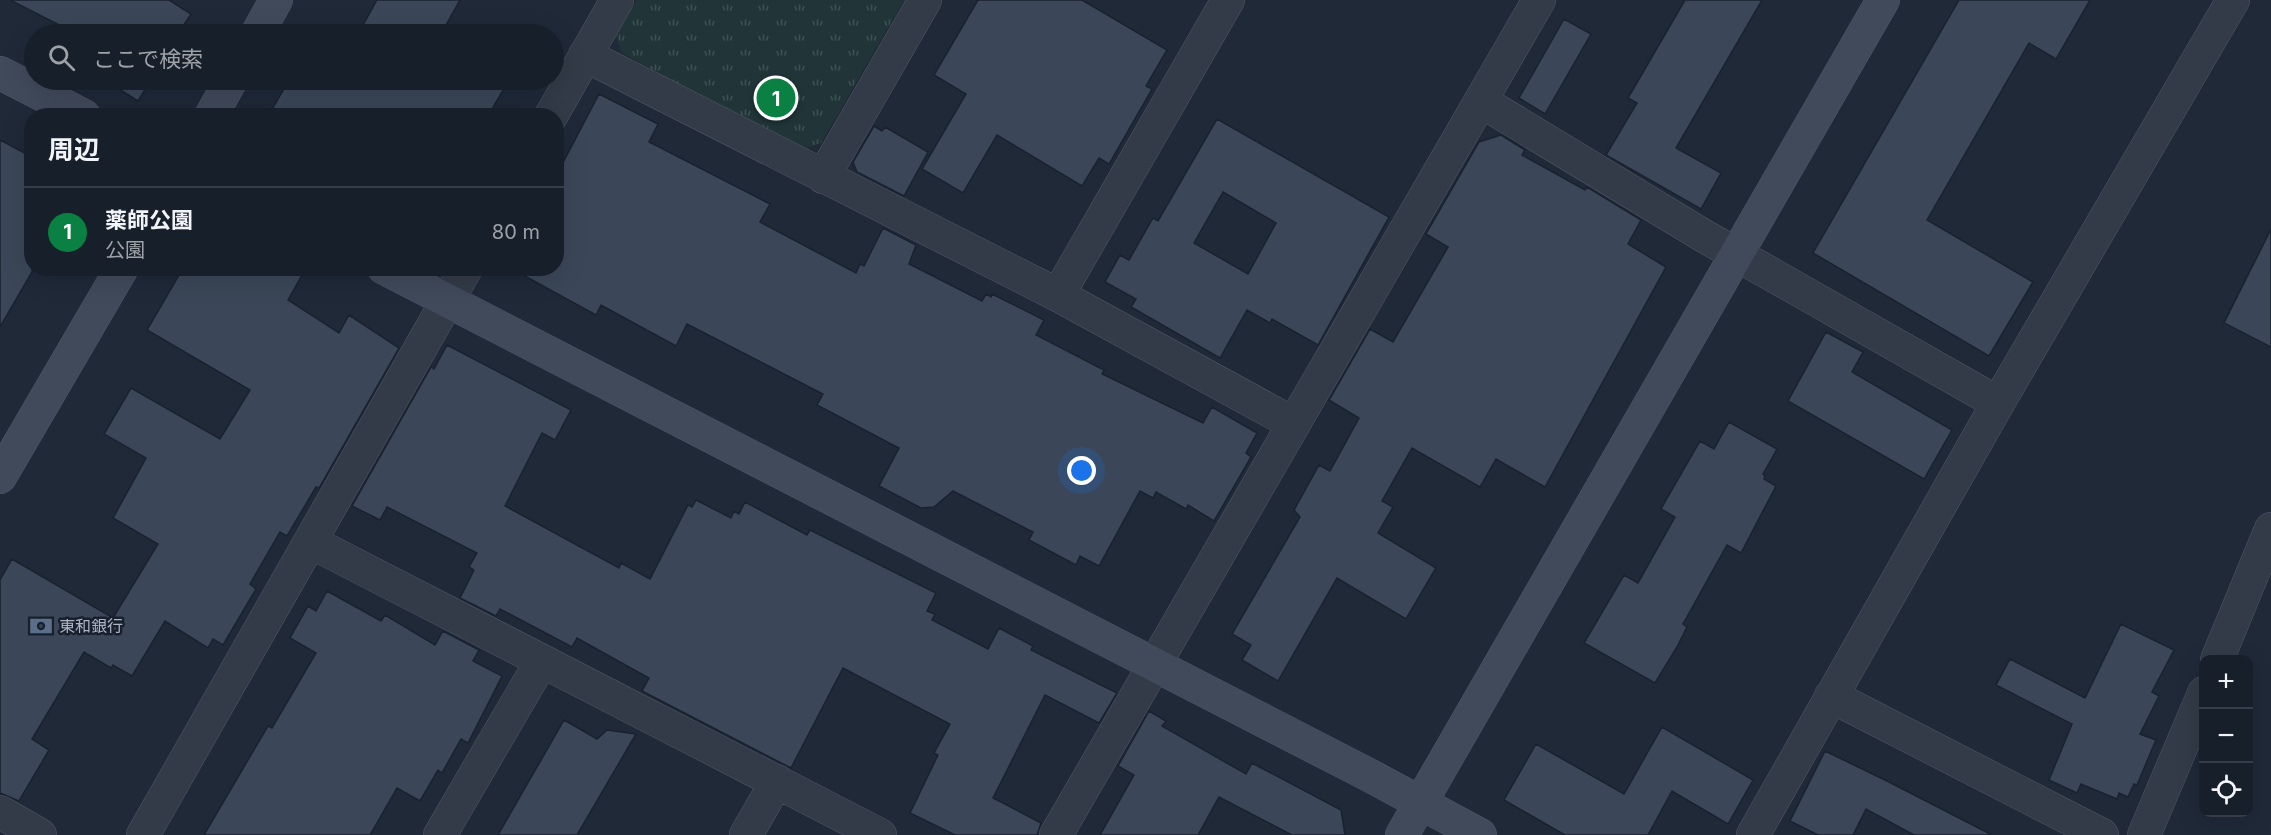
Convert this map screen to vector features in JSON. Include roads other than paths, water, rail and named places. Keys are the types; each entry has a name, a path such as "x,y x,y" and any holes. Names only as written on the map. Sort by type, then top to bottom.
{"street":[{"path":"262,24 276,0"},
{"path":"555,108 617,0"},
{"path":"823,177 925,0"},
{"path":"1058,295 1228,0"},
{"path":"1056,835 1539,0"},
{"path":"1402,835 1882,0"},
{"path":"1753,835 1998,403 2233,0"},
{"path":"585,55 1058,295 1294,424"},
{"path":"0,73 24,85"},
{"path":"33,90 68,108"},
{"path":"215,108 225,90"},
{"path":"1481,101 1737,254 1998,403"},
{"path":"0,477 117,276"},
{"path":"400,276 1480,835"},
{"path":"143,835 462,276"},
{"path":"2219,655 2271,529"},
{"path":"311,542 880,835"},
{"path":"440,835 541,662"},
{"path":"1831,696 2102,835"},
{"path":"2145,835 2199,705"},
{"path":"746,835 777,782"},
{"path":"0,812 39,835"}],"place":[{"name":"薬師公園","path":"776,98"},
{"name":"東和銀行","path":"41,626"}]}
